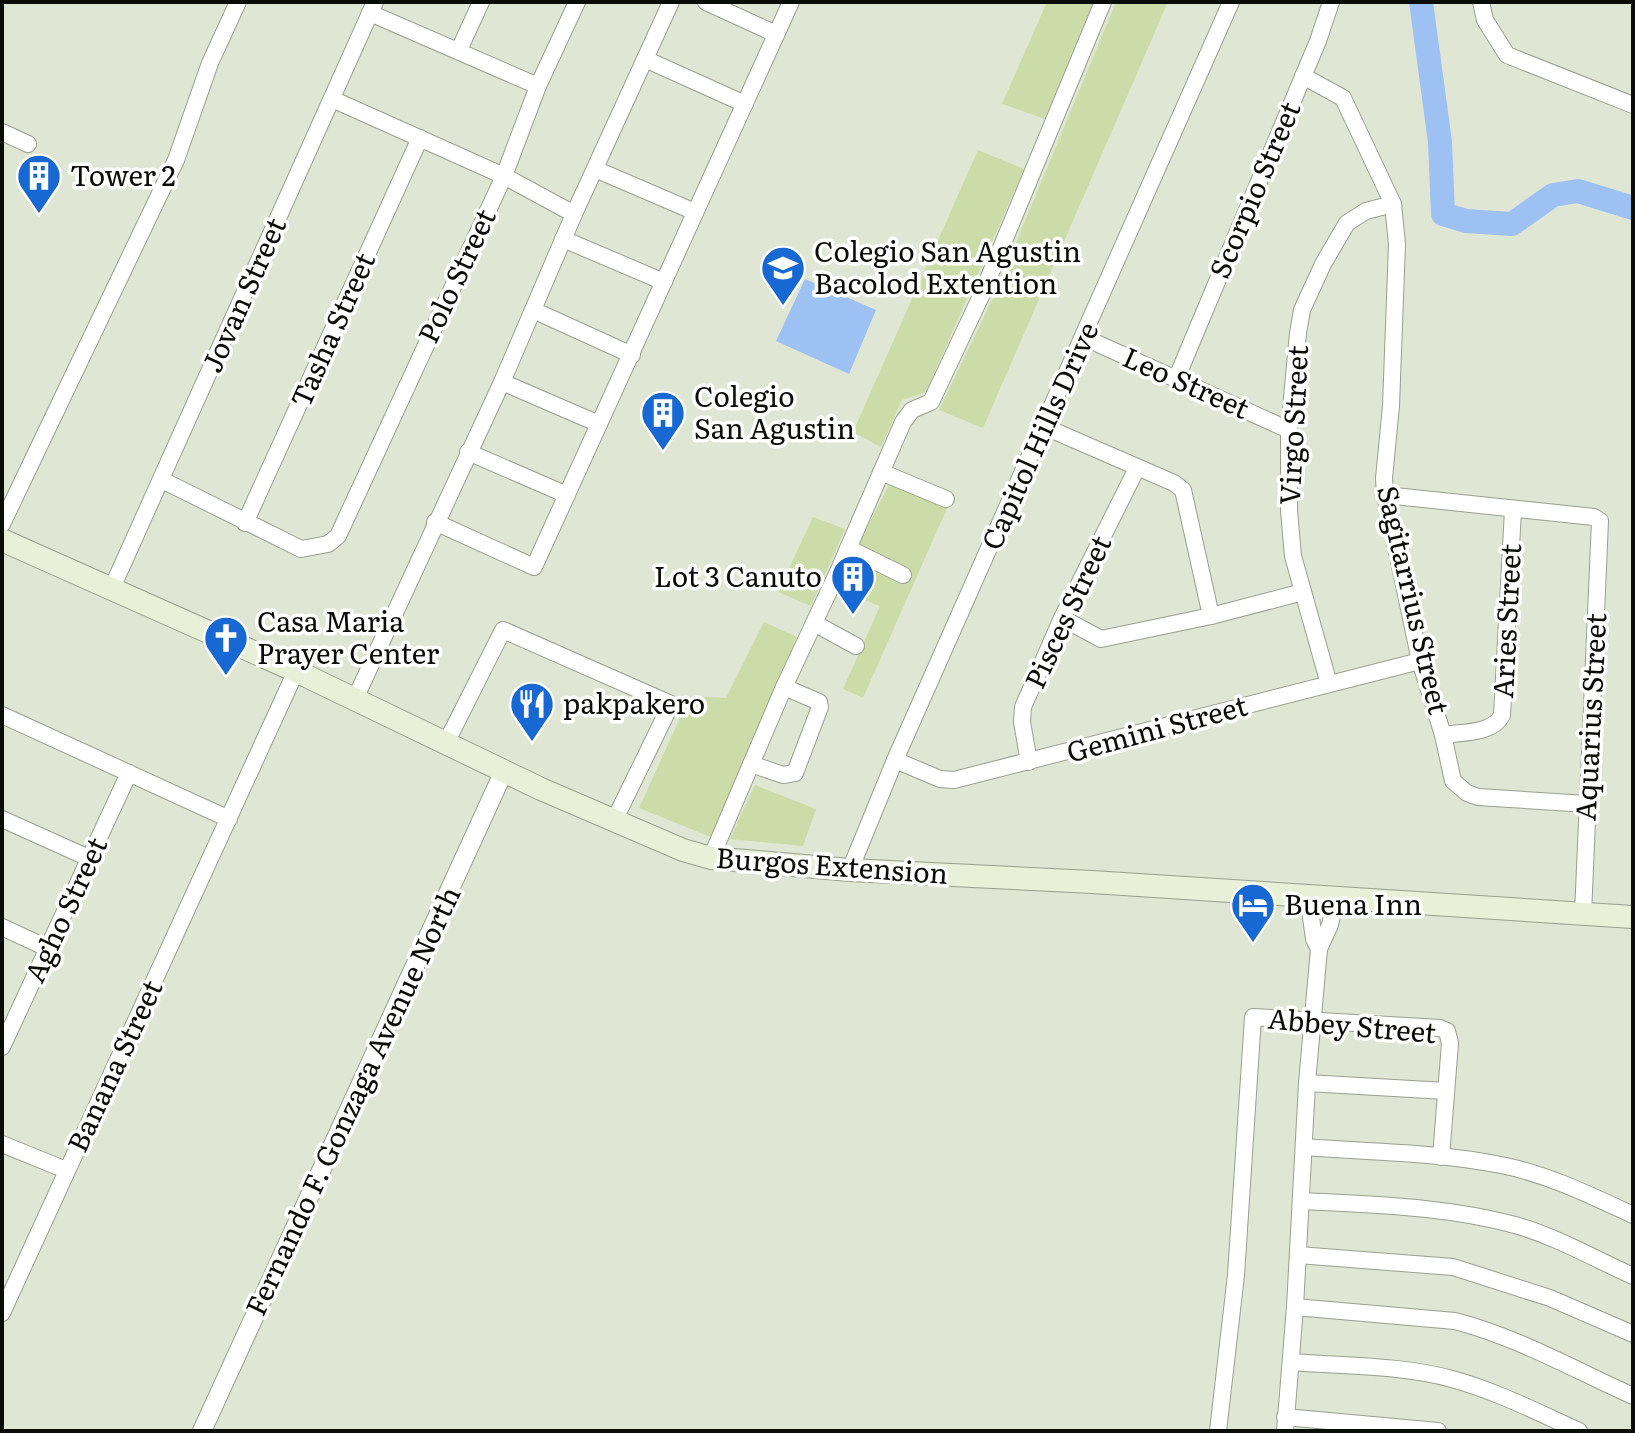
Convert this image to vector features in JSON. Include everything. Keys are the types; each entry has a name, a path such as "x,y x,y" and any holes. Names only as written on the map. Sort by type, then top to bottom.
{"main road":[{"name":"Burgos Extension","path":"2,540 296,671 614,821 683,850 711,858 850,870 1633,917"}],"street":[{"path":"2,524 176,160 210,63 238,2"},
{"path":"459,50 481,2"},
{"name":"Polo Street","path":"245,523 301,549 328,544 338,536 504,176 538,86 577,2"},
{"path":"355,699 502,382 574,214 671,2"},
{"path":"706,2 776,34"},
{"path":"435,522 534,567 791,2"},
{"path":"711,858 908,412 927,405 935,396 982,294 1103,2"},
{"name":"Capitol Hills Drive","path":"850,870 895,760 1231,2"},
{"name":"Scorpio Street","path":"1177,377 1331,2"},
{"path":"1481,2 1485,20 1507,55 1633,105"},
{"path":"372,7 538,86"},
{"name":"Jovan Street","path":"112,588 372,7"},
{"path":"645,59 745,104"},
{"name":"Sagitarrius Street","path":"1303,76 1343,98 1393,204 1397,244 1385,495 1420,661 1443,735 1453,781 1467,793 1478,797 1587,804"},
{"path":"332,99 504,176 574,214"},
{"path":"2,132 28,144"},
{"name":"Tasha Street","path":"245,523 420,138"},
{"path":"595,169 695,212"},
{"name":"Virgo Street","path":"1329,684 1293,556 1289,511 1289,430 1302,310 1323,264 1347,223 1366,211 1393,204"},
{"path":"563,239 664,282"},
{"path":"533,310 632,355"},
{"name":"Leo Street","path":"1083,337 1289,430"},
{"path":"502,382 599,424"},
{"path":"1045,427 1174,483 1183,490 1211,616"},
{"path":"468,452 567,495"},
{"name":"Pisces Street","path":"1029,762 1022,722 1023,707 1062,618 1137,468"},
{"path":"881,472 946,499"},
{"path":"162,480 245,523"},
{"path":"1385,495 1513,510"},
{"name":"Aquarius Street","path":"1513,510 1594,517 1600,521 1583,914"},
{"name":"Aries Street","path":"1443,735 1490,728 1498,724 1502,715 1513,510"},
{"path":"848,548 903,575"},
{"path":"1062,618 1101,639 1211,616 1303,592"},
{"path":"814,623 856,646"},
{"path":"446,743 503,630 657,697 671,704 614,821"},
{"name":"Gemini Street","path":"895,760 940,779 954,780 1420,661"},
{"name":"Banana Street","path":"2,1313 296,671"},
{"path":"751,764 783,775 795,773 820,707 819,702 784,687"},
{"path":"2,715 229,819"},
{"name":"Fernando F. Gonzaga Avenue North","path":"202,1431 504,771"},
{"name":"Agho Street","path":"3,1040 129,773"},
{"path":"2,819 91,859"},
{"path":"1308,896 1314,939 1319,949"},
{"path":"1336,898 1325,940 1319,949 1312,1019 1285,1424 1438,1431"},
{"path":"2,927 47,948"},
{"name":"Abbey Street","path":"1218,1431 1236,1275 1253,1017 1440,1028 1447,1031 1450,1037 1446,1091"},
{"path":"1307,1083 1446,1091 1441,1157"},
{"path":"2,1144 66,1170"},
{"path":"1304,1147 1441,1157 1500,1165 1557,1181 1633,1215"},
{"path":"1302,1201 1474,1215 1518,1226 1633,1276"},
{"path":"1298,1255 1453,1267 1550,1298 1633,1334"},
{"path":"1295,1307 1455,1321 1529,1348 1633,1396"},
{"path":"1291,1362 1422,1373 1452,1379 1505,1397 1579,1431"}],"green space":[{"path":"1047,2 1099,2 1048,120 1002,104"},
{"path":"1116,2 1168,2 983,428 939,410 993,298"},
{"path":"978,150 1024,169 926,392 902,400 881,447 853,432"},
{"path":"890,483 948,506 863,698 843,689 880,606 839,590 854,552"},
{"path":"813,517 845,529 811,606 778,592"},
{"path":"764,622 797,637 713,838 639,808 690,696 726,698"},
{"path":"755,785 816,809 803,846 730,839"}],"water":[{"path":"805,279 876,310 849,374 776,341"}],"waterway":[{"path":"1421,2 1440,142 1443,214 1466,221 1512,224 1553,195 1578,191 1633,208"}],"place":[{"name":"Tower 2","path":"39,215"},
{"name":"Colegio San Agustin Bacolod Extention","path":"783,307"},
{"name":"Colegio San Agustin","path":"663,452"},
{"name":"Lot 3 Canuto","path":"853,616"},
{"name":"Casa Maria Prayer Center","path":"226,677"},
{"name":"pakpakero","path":"532,743"},
{"name":"Buena Inn","path":"1253,944"}]}
